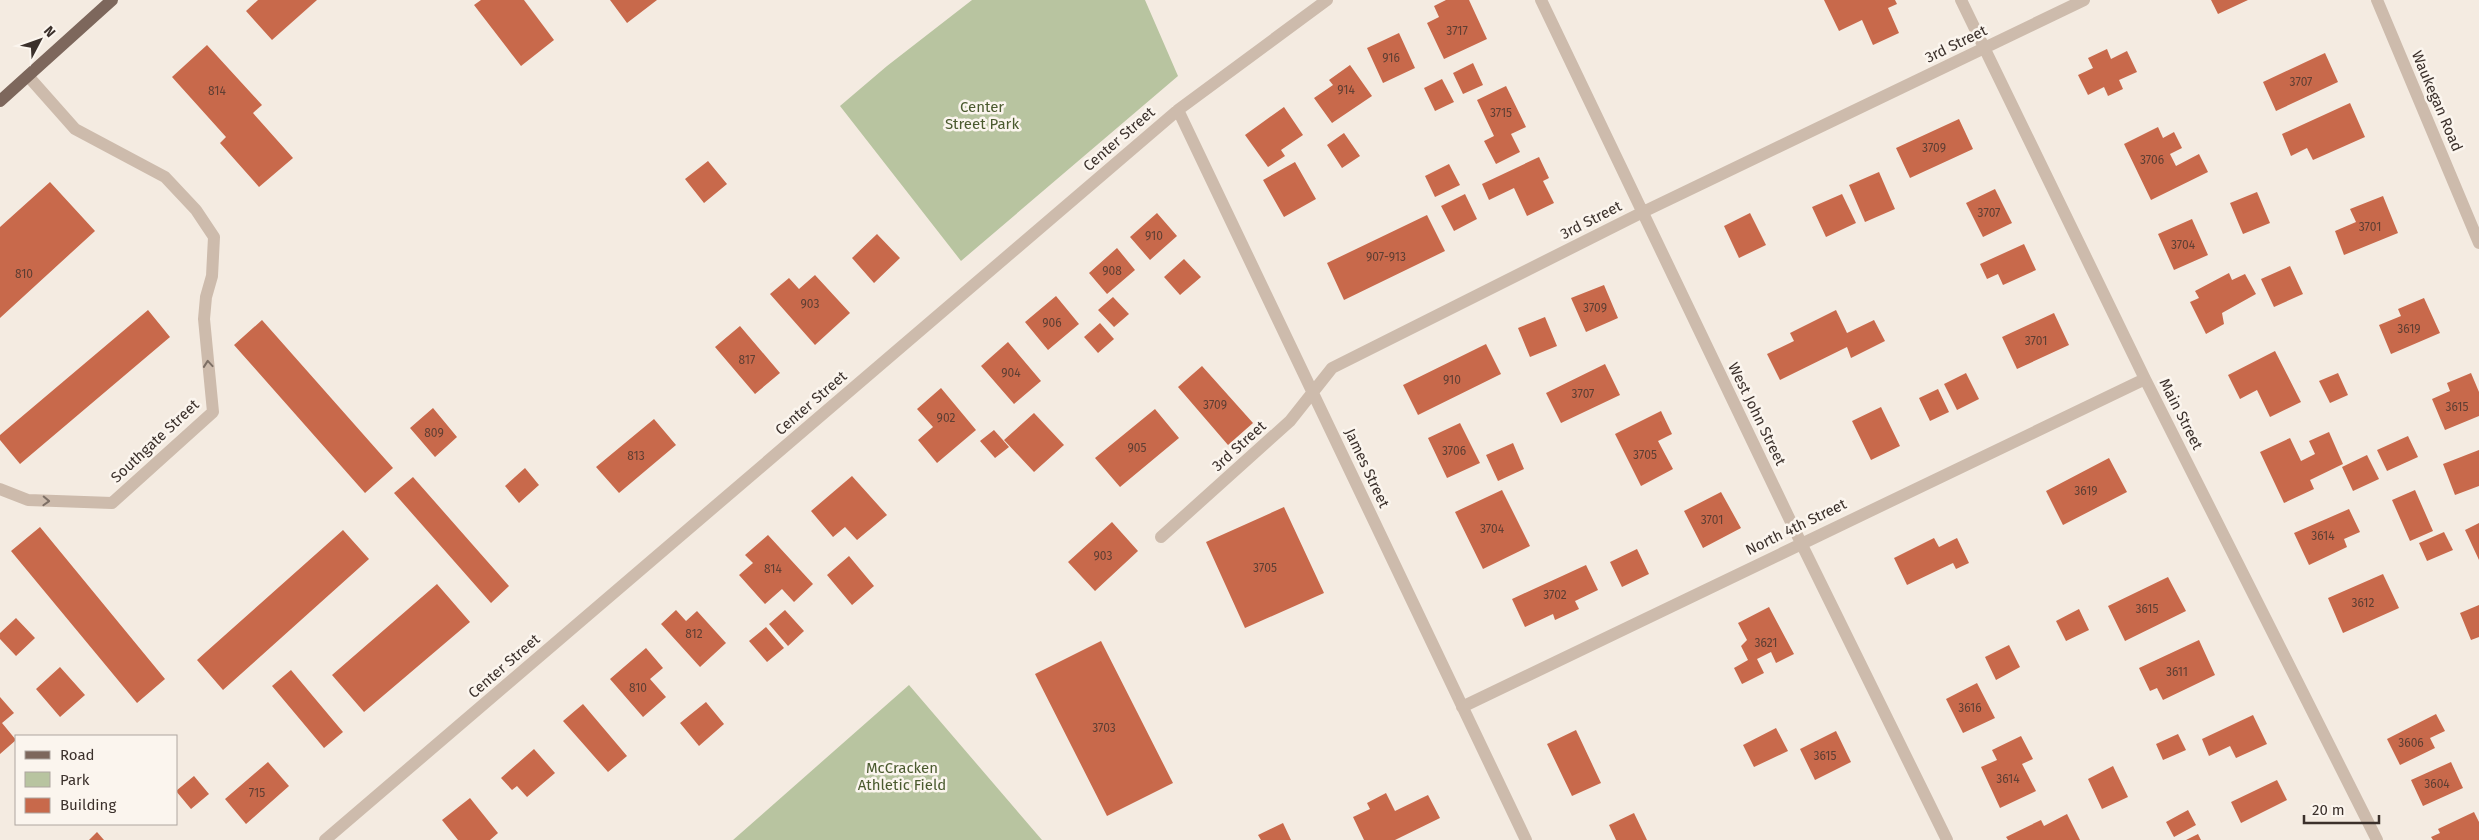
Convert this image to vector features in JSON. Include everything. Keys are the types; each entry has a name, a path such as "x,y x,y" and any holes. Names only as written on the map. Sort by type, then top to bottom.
{"main road":[{"path":"0,101 112,0"}],"street":[{"name":"Center Street","path":"325,840 1178,110 1327,0"},
{"name":"West John Street","path":"1541,0 1801,543 1948,840"},
{"name":"Main Street","path":"1961,0 2145,379 2377,840"},
{"name":"3rd Street","path":"1160,538 1290,421 1332,368 1643,212 2084,0"},
{"name":"Waukegan Road","path":"2377,0 2479,243"},
{"name":"Southgate Street","path":"0,489 28,500 112,503 213,412 204,319 206,297 212,276 214,237 198,213 165,177 75,129 28,76"},
{"name":"James Street","path":"1178,110 1526,840"},
{"name":"North 4th Street","path":"1462,706 2145,379"}],"green space":[{"name":"Center Street Park","path":"972,0 1145,0 1178,76 961,261 840,106 887,66"},
{"name":"McCracken Athletic Field","path":"909,685 1042,840 733,840"}],"building":[{"path":"258,0 317,0 272,40 246,11"},
{"path":"481,0 524,0 554,40 521,66 474,5"},
{"path":"610,0 657,0 627,23"},
{"path":"1446,0 1469,0 1487,39 1444,59 1427,23 1439,17 1434,6"},
{"path":"1824,0 1895,0 1897,4 1888,8 1899,33 1873,45 1862,20 1839,31"},
{"path":"2211,0 2248,0 2218,14"},
{"path":"1399,33 1415,68 1383,83 1367,48"},
{"path":"207,45 262,105 253,113 293,158 259,187 220,143 226,137 172,77"},
{"path":"2107,49 2111,59 2127,51 2137,72 2119,80 2123,89 2108,96 2104,87 2088,95 2078,75 2093,68 2088,58"},
{"path":"2325,53 2338,82 2276,111 2263,82"},
{"path":"1473,63 1483,85 1463,94 1453,73"},
{"path":"1350,65 1372,96 1332,123 1314,98 1333,85 1329,80"},
{"path":"1442,79 1454,102 1435,111 1424,88"},
{"path":"1506,86 1526,127 1511,134 1520,152 1496,164 1484,141 1494,136 1477,100"},
{"path":"2350,103 2365,137 2313,160 2307,148 2291,156 2282,134"},
{"path":"1284,107 1303,135 1281,150 1285,156 1268,167 1245,135"},
{"path":"1959,119 1973,149 1910,178 1896,148"},
{"path":"2158,127 2163,138 2174,132 2182,148 2170,154 2176,166 2199,154 2208,172 2151,200 2124,144"},
{"path":"1344,133 1360,156 1342,168 1327,145"},
{"path":"1539,157 1549,178 1543,181 1554,203 1527,216 1514,188 1489,200 1482,184"},
{"path":"708,161 727,184 704,203 685,179"},
{"path":"1295,162 1316,199 1284,217 1263,180"},
{"path":"1449,164 1460,185 1435,197 1425,176"},
{"path":"1879,172 1895,209 1865,222 1849,185"},
{"path":"50,182 95,231 0,318 0,227"},
{"path":"1995,189 2012,223 1983,237 1966,203"},
{"path":"2257,192 2270,223 2243,234 2230,203"},
{"path":"1465,194 1477,219 1454,231 1441,206"},
{"path":"1842,194 1856,223 1826,237 1812,207"},
{"path":"2383,196 2398,233 2344,255 2335,231 2356,222 2350,209"},
{"path":"1157,213 1177,236 1150,260 1130,237"},
{"path":"1750,213 1766,245 1739,258 1724,226"},
{"path":"1427,215 1445,251 1344,300 1327,263"},
{"path":"2192,219 2208,255 2174,270 2158,234"},
{"path":"877,234 900,258 874,283 852,258"},
{"path":"2024,244 2036,270 2003,285 1998,274 1987,279 1980,264"},
{"path":"1117,248 1135,270 1107,294 1089,273"},
{"path":"1184,259 1201,277 1180,295 1164,277"},
{"path":"2290,266 2303,294 2274,307 2261,279"},
{"path":"2229,273 2232,280 2245,274 2256,294 2222,313 2224,324 2206,334 2190,302 2199,298 2195,291"},
{"path":"815,275 850,313 815,345 770,294 789,278 799,289"},
{"path":"1604,285 1618,318 1586,332 1571,298"},
{"path":"1056,296 1079,324 1048,350 1025,322"},
{"path":"1113,297 1129,314 1114,327 1098,310"},
{"path":"2424,298 2440,333 2391,354 2379,325 2401,316 2398,309"},
{"path":"148,310 170,337 20,464 0,440 0,435"},
{"path":"1836,310 1847,333 1874,320 1885,341 1851,358 1847,347 1780,380 1767,354 1794,341 1790,333"},
{"path":"2054,313 2069,345 2017,369 2002,337"},
{"path":"1545,317 1557,346 1530,357 1518,328"},
{"path":"262,320 393,468 365,493 234,345"},
{"path":"1100,323 1114,339 1098,353 1084,337"},
{"path":"740,326 780,373 755,394 715,347"},
{"path":"1008,342 1041,381 1014,404 981,366"},
{"path":"1486,344 1501,374 1418,415 1403,385"},
{"path":"2275,351 2301,402 2270,417 2257,390 2240,399 2228,375"},
{"path":"1605,364 1620,395 1561,423 1546,393"},
{"path":"1202,366 1253,423 1228,445 1178,387"},
{"path":"1966,373 1979,399 1957,410 1944,384"},
{"path":"2338,373 2348,395 2330,403 2319,381"},
{"path":"2471,373 2479,392 2479,416 2445,430 2432,399 2450,391 2447,383"},
{"path":"941,388 976,430 937,463 918,440 933,427 917,409"},
{"path":"1938,389 1949,412 1930,421 1919,398"},
{"path":"1881,407 1900,446 1871,460 1852,421"},
{"path":"433,408 457,437 435,457 410,428"},
{"path":"1155,409 1179,438 1120,487 1095,458"},
{"path":"1661,411 1672,434 1658,441 1673,469 1641,486 1615,434"},
{"path":"1034,413 1064,445 1034,472 1004,440"},
{"path":"654,419 676,445 619,493 596,467"},
{"path":"1460,423 1480,463 1447,478 1428,438"},
{"path":"994,430 1009,447 995,458 980,441"},
{"path":"2329,432 2343,464 2310,480 2314,489 2284,503 2260,452 2290,438 2301,461 2315,454 2309,441"},
{"path":"2408,436 2418,457 2387,471 2377,450"},
{"path":"1513,443 1524,469 1498,481 1486,455"},
{"path":"2479,450 2479,486 2455,495 2443,464"},
{"path":"2367,455 2379,479 2353,491 2342,467"},
{"path":"2109,458 2127,492 2063,525 2046,491"},
{"path":"525,468 539,485 519,503 505,486"},
{"path":"852,476 887,515 857,540 845,527 833,537 811,511"},
{"path":"413,477 509,586 491,603 394,493"},
{"path":"1502,490 1530,546 1483,569 1455,512"},
{"path":"2415,490 2433,531 2410,541 2392,500"},
{"path":"1721,492 1741,528 1703,548 1684,511"},
{"path":"1284,507 1324,593 1245,628 1206,542"},
{"path":"2349,509 2360,532 2344,539 2347,547 2309,565 2294,533"},
{"path":"1112,522 1138,551 1095,591 1068,562"},
{"path":"2479,523 2479,560 2465,530"},
{"path":"40,527 165,679 137,703 11,551"},
{"path":"343,530 369,559 223,690 197,660"},
{"path":"2444,532 2453,550 2427,561 2419,543"},
{"path":"768,535 813,584 794,602 782,589 765,604 739,575 753,563 745,555"},
{"path":"1934,538 1939,547 1957,538 1969,563 1956,569 1953,563 1907,585 1894,558"},
{"path":"1637,549 1649,574 1622,587 1610,562"},
{"path":"849,556 874,586 852,605 827,575"},
{"path":"1586,565 1598,590 1575,601 1579,609 1555,620 1553,614 1525,627 1512,599"},
{"path":"2383,574 2399,608 2343,633 2328,598"},
{"path":"2168,577 2186,611 2125,641 2108,606"},
{"path":"437,584 470,622 364,712 332,675"},
{"path":"2479,605 2479,637 2471,640 2460,613"},
{"path":"1769,607 1794,654 1776,663 1771,652 1757,659 1764,673 1742,684 1734,668 1748,660 1741,646 1747,640 1738,623"},
{"path":"2079,609 2089,630 2066,641 2056,621"},
{"path":"676,610 686,621 697,611 726,643 700,667 661,624"},
{"path":"785,610 804,631 788,646 769,624"},
{"path":"16,618 35,638 16,656 0,639 0,633"},
{"path":"766,627 784,648 767,662 749,641"},
{"path":"2199,640 2215,675 2163,700 2157,688 2150,691 2139,668"},
{"path":"1101,641 1173,783 1107,816 1035,674"},
{"path":"2009,645 2020,667 1996,680 1985,657"},
{"path":"646,648 663,668 650,679 666,697 643,717 610,679"},
{"path":"60,667 85,695 60,717 36,689"},
{"path":"291,670 343,732 324,748 272,686"},
{"path":"1977,683 1995,718 1963,733 1946,699"},
{"path":"0,697 14,713 2,723 15,741 0,754"},
{"path":"706,702 724,724 699,746 680,723"},
{"path":"583,704 627,756 608,772 563,721"},
{"path":"2436,714 2445,731 2430,738 2435,748 2400,765 2387,739"},
{"path":"2253,715 2267,744 2236,758 2230,746 2209,756 2202,739"},
{"path":"1776,728 1788,751 1754,767 1743,745"},
{"path":"1576,730 1601,783 1572,796 1547,744"},
{"path":"1836,731 1851,762 1815,780 1800,749"},
{"path":"2178,734 2186,750 2163,760 2156,744"},
{"path":"2021,736 2033,759 2022,764 2036,791 2000,808 1981,767 1997,760 1992,750"},
{"path":"534,749 555,773 527,797 517,786 512,790 501,778"},
{"path":"268,762 289,786 246,824 225,799"},
{"path":"2451,762 2463,788 2423,806 2411,780"},
{"path":"2113,766 2128,797 2102,809 2088,779"},
{"path":"194,776 209,794 191,809 178,793 178,789"},
{"path":"2277,780 2287,800 2241,823 2231,802"},
{"path":"1386,793 1395,811 1428,795 1440,818 1395,840 1364,840 1353,817 1370,809 1367,803"},
{"path":"470,798 498,833 490,840 458,840 442,820"},
{"path":"2188,810 2196,825 2174,837 2166,822"},
{"path":"2474,812 2479,822 2479,840 2433,840 2431,837 2440,833 2438,829"},
{"path":"1634,813 1647,840 1616,840 1609,825"},
{"path":"2067,814 2080,840 2008,840 2006,837 2041,820 2044,826"},
{"path":"1283,823 1291,840 1261,840 1258,835"},
{"path":"97,832 104,840 89,840"},
{"path":"2198,834 2201,840 2186,840"}]}
